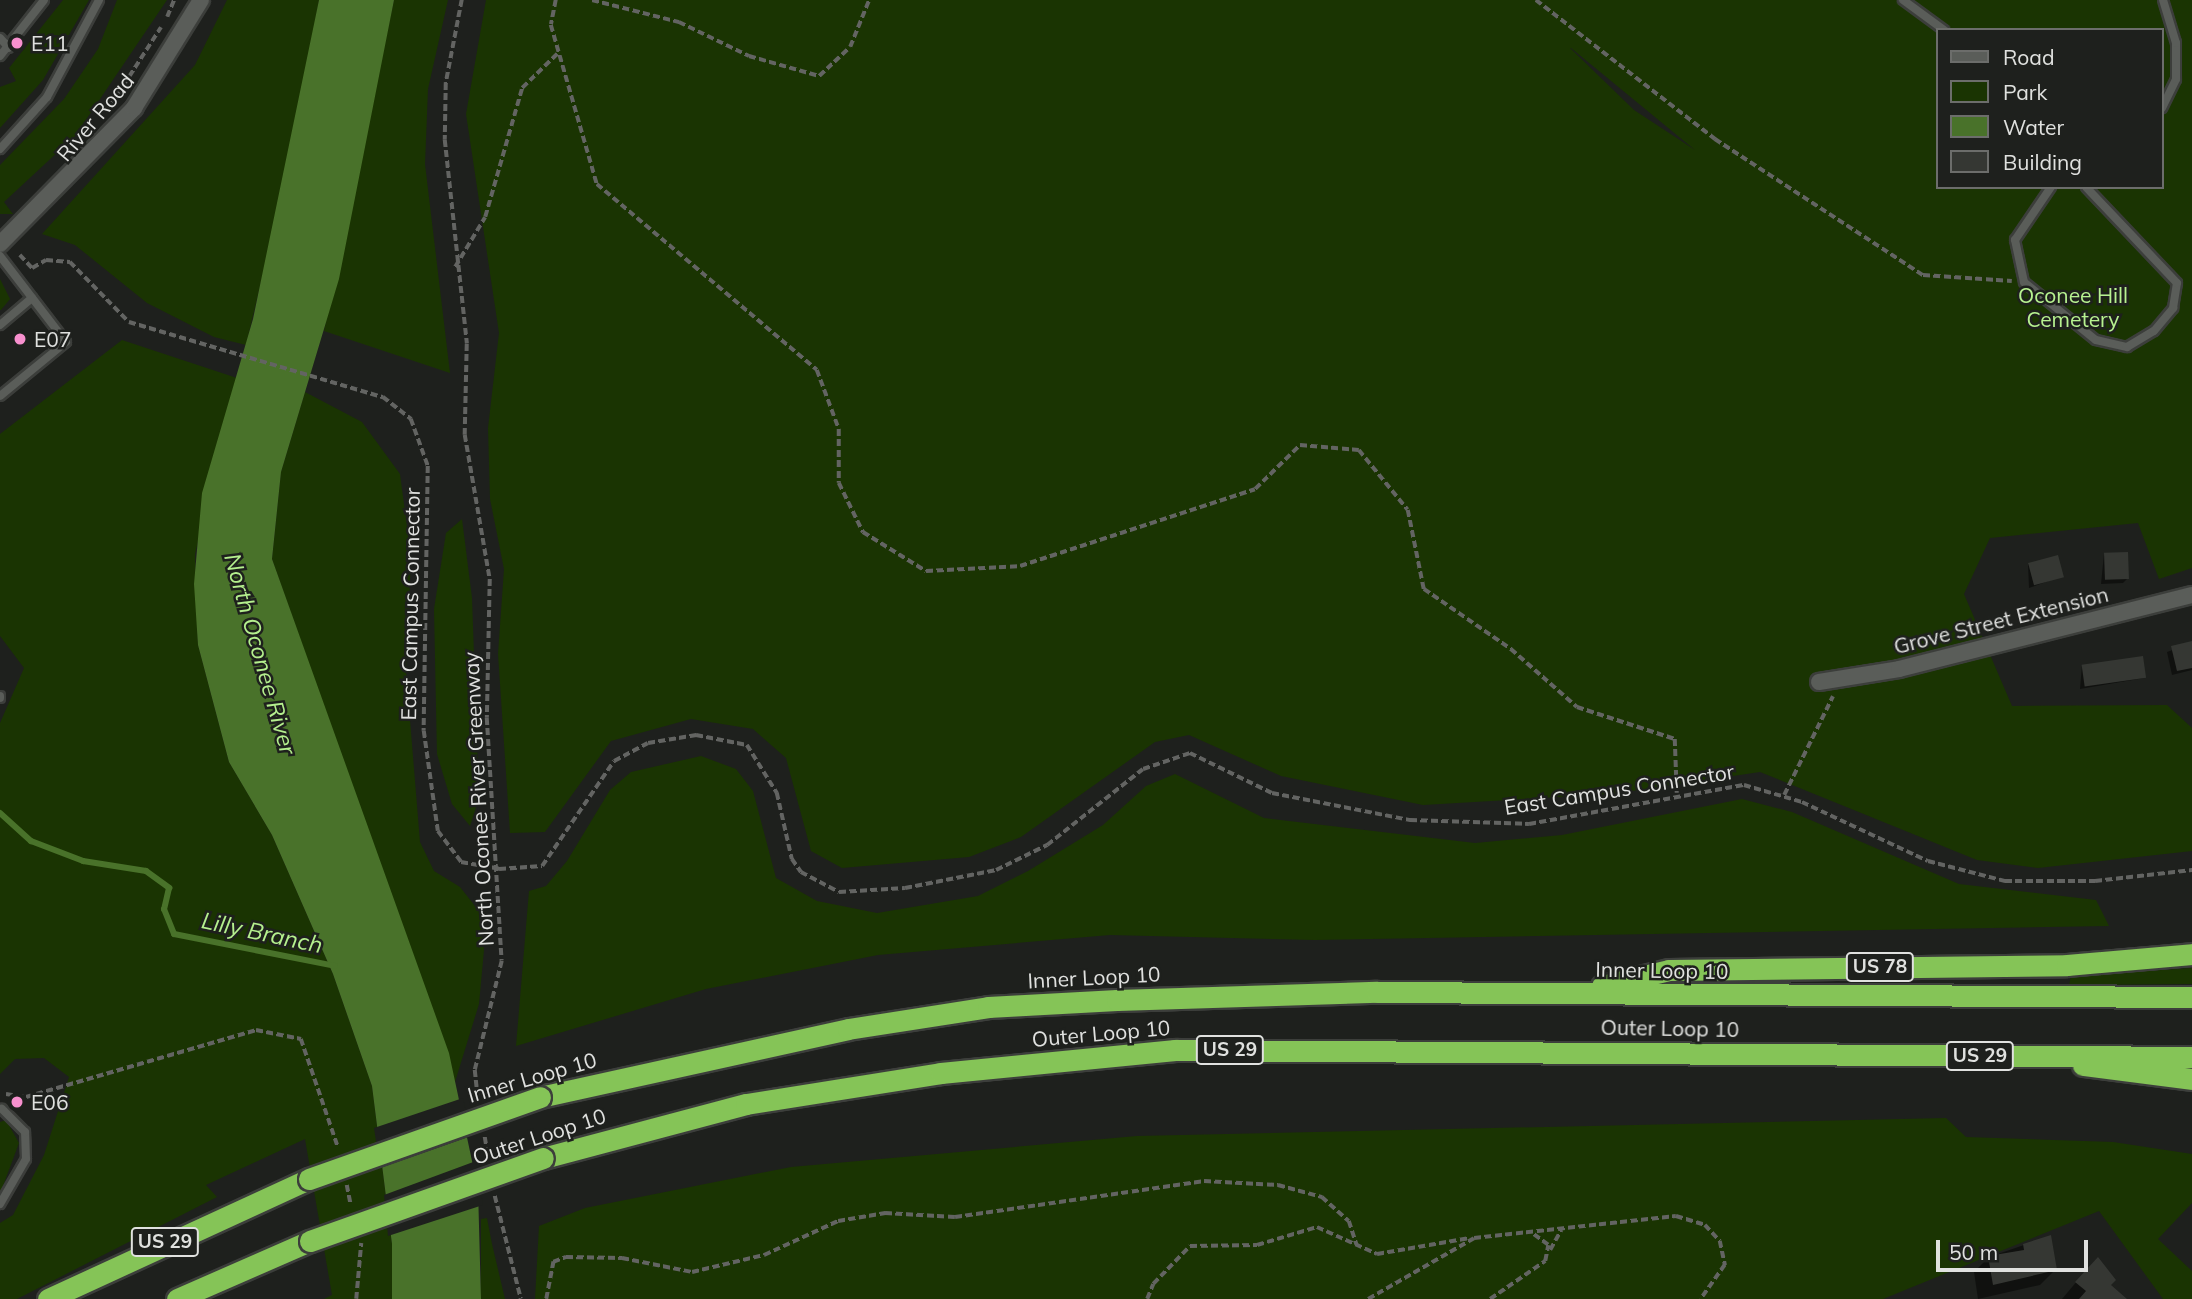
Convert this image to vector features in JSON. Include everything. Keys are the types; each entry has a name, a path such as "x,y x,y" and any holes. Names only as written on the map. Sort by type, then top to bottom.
{"highway":[{"name":"US 78","path":"1570,993 1669,970 2067,965 2192,954"},
{"name":"Inner Loop 10","path":"48,1299 309,1179 540,1097 715,1055 988,1007 1249,994 2192,997"},
{"name":"Outer Loop 10","path":"177,1299 310,1241 542,1158 746,1104 942,1073 1175,1051 2192,1057"},
{"path":"2058,1057 2101,1071 2192,1079"}],"street":[{"name":"River Road","path":"0,244 134,108 201,0"},
{"name":"Grove Street Extension","path":"1819,682 2192,594"}],"lane":[{"path":"0,56 9,48 44,0"},
{"path":"0,149 47,97 99,0"},
{"path":"1903,0 1942,28"},
{"path":"1916,0 1924,14"},
{"path":"2163,0 2176,43 2176,79 2164,104"},
{"path":"0,38 9,48"},
{"path":"2050,189 2015,240 2024,282 2096,340 2127,347 2154,331 2173,308 2177,282 2163,262 2088,189"},
{"path":"0,256 66,342 0,397"},
{"path":"0,325 32,298"},
{"path":"0,1204 26,1159 25,1132 1,1109"}],"path":[{"path":"108,109 174,0"},
{"name":"North Oconee River Greenway","path":"462,0 445,116 454,269 467,344 469,473 490,579 486,683 499,869 502,961 475,1070 481,1114"},
{"path":"556,0 551,24 597,184 817,370 839,429 839,483 863,532 926,571 1020,566 1255,489 1300,445 1359,450 1408,510 1424,589 1511,649 1577,707 1675,739 1677,793"},
{"path":"592,0 679,22 749,56 819,76 850,47 869,0"},
{"path":"1536,0 1714,139 1923,275 2024,282"},
{"path":"454,269 485,217 522,88 558,53"},
{"name":"East Campus Connector","path":"20,255 35,266 46,260 70,262 111,309 148,330 383,397 404,411 421,436 428,466 422,638 424,731 438,831 461,862 499,869 550,861 598,782 629,751 696,734 747,745 776,793 792,859 801,872 839,892 905,888 996,870 1047,845 1143,769 1179,753 1207,756 1272,793 1434,823 1529,824 1677,793 1744,785 1784,795 1928,861 2005,881 2095,881 2192,870"},
{"path":"1784,795 1842,678"},
{"path":"0,1094 26,1097 256,1030 300,1039 339,1152"},
{"path":"483,1126 490,1164"},
{"path":"345,1177 354,1215"},
{"path":"546,1299 553,1262 566,1256 622,1258 692,1272 764,1255 850,1219 885,1213 955,1217 1204,1181 1278,1185 1322,1197 1349,1220 1357,1245"},
{"path":"494,1190 521,1299"},
{"path":"1147,1299 1153,1283 1190,1246 1257,1245 1317,1227 1377,1254 1474,1238 1531,1234 1676,1216 1705,1225 1720,1241 1725,1265 1701,1299"},
{"path":"356,1299 365,1255 358,1228"},
{"path":"1490,1299 1550,1252 1563,1228"},
{"path":"1531,1234 1544,1240 1550,1252"},
{"path":"1368,1299 1474,1238"}],"green space":[{"path":"63,0 89,0 43,80 0,128 0,87 16,81 9,68"},
{"path":"117,0 167,0 75,136 4,202 13,214 0,214 0,165 64,99 98,49"},
{"path":"227,0 319,0 292,151 246,345 214,337 147,303 75,245 42,234 195,65"},
{"path":"394,0 448,0 428,89 425,164 450,373 324,331"},
{"name":"Oconee Hill Cemetery","path":"486,0 2192,0 2192,568 2159,579 2138,523 1990,538 1964,594 2012,706 2167,705 2192,728 2192,851 2038,868 1977,860 1760,772 1611,794 1423,805 1281,776 1189,735 1155,742 1021,837 969,857 842,868 811,851 786,758 753,729 691,719 611,741 545,832 510,833 498,654 504,569 490,499 488,428 499,333 466,114","holes":["1571,48 1695,150 1634,110"]},
{"path":"0,279 10,299 1,310 0,310"},
{"path":"122,340 237,378 195,554 198,645 229,762 272,835 333,974 372,1086 392,1244 392,1299 324,1299 332,1295 305,1139 206,1185 217,1197 17,1299 0,1299 0,1223 13,1215 44,1155 69,1077 44,1058 15,1059 0,1074 0,723 24,668 0,636 0,434"},
{"path":"305,392 362,422 400,474 411,557 406,671 420,842 434,871 460,887 479,911 484,950 479,1004 455,1082 272,559 281,472"},
{"path":"462,519 472,598 479,798 470,826 452,804 437,754 434,609 446,533"},
{"path":"701,756 736,769 753,791 776,878 817,901 877,913 978,896 1028,871 1103,825 1146,786 1175,774 1264,818 1475,843 1562,835 1742,799 1792,812 1959,884 2096,900 2109,926 1315,940 1110,935 878,955 706,989 516,1046 529,891 546,886 567,861 610,790 631,772"},
{"path":"2192,968 2192,984 2069,985 2071,976"},
{"path":"1946,1118 1966,1137 2113,1142 2192,1154 2192,1203 2158,1239 2192,1271 2192,1299 2163,1299 2099,1211 1883,1299 535,1299 539,1226 585,1208 791,1167 1137,1136"},
{"path":"6,1120 19,1143 0,1194 0,1122"},
{"path":"487,1218 505,1299 481,1299 481,1219"}],"water":[{"name":"North Oconee River","path":"319,0 394,0 339,279 281,472 272,559 449,1053 478,1189 481,1299 392,1299 392,1244 372,1086 333,974 272,835 229,762 198,645 194,584 202,493 253,319"}],"pier":[{"path":"463,1098 471,1136 380,1168 374,1128"},
{"path":"476,1161 483,1205 388,1236 384,1195"}],"building":[{"path":"2128,552 2129,579 2105,580 2104,553"},
{"path":"2058,555 2064,577 2034,585 2028,563"},
{"path":"2192,641 2192,668 2177,671 2171,646"},
{"path":"2143,656 2146,678 2085,686 2082,665"},
{"path":"2051,1235 2057,1270 1993,1285 1988,1256 2024,1250 2023,1244"},
{"path":"2098,1257 2116,1280 2111,1285 2127,1299 2079,1299 2086,1291 2075,1282"}],"waterway":[{"name":"Lilly Branch","path":"0,813 31,841 83,861 146,871 169,888 164,909 174,934 335,966"}],"place":[{"name":"E11","path":"17,43"},
{"name":"E07","path":"20,339"},
{"name":"E06","path":"17,1102"}]}
